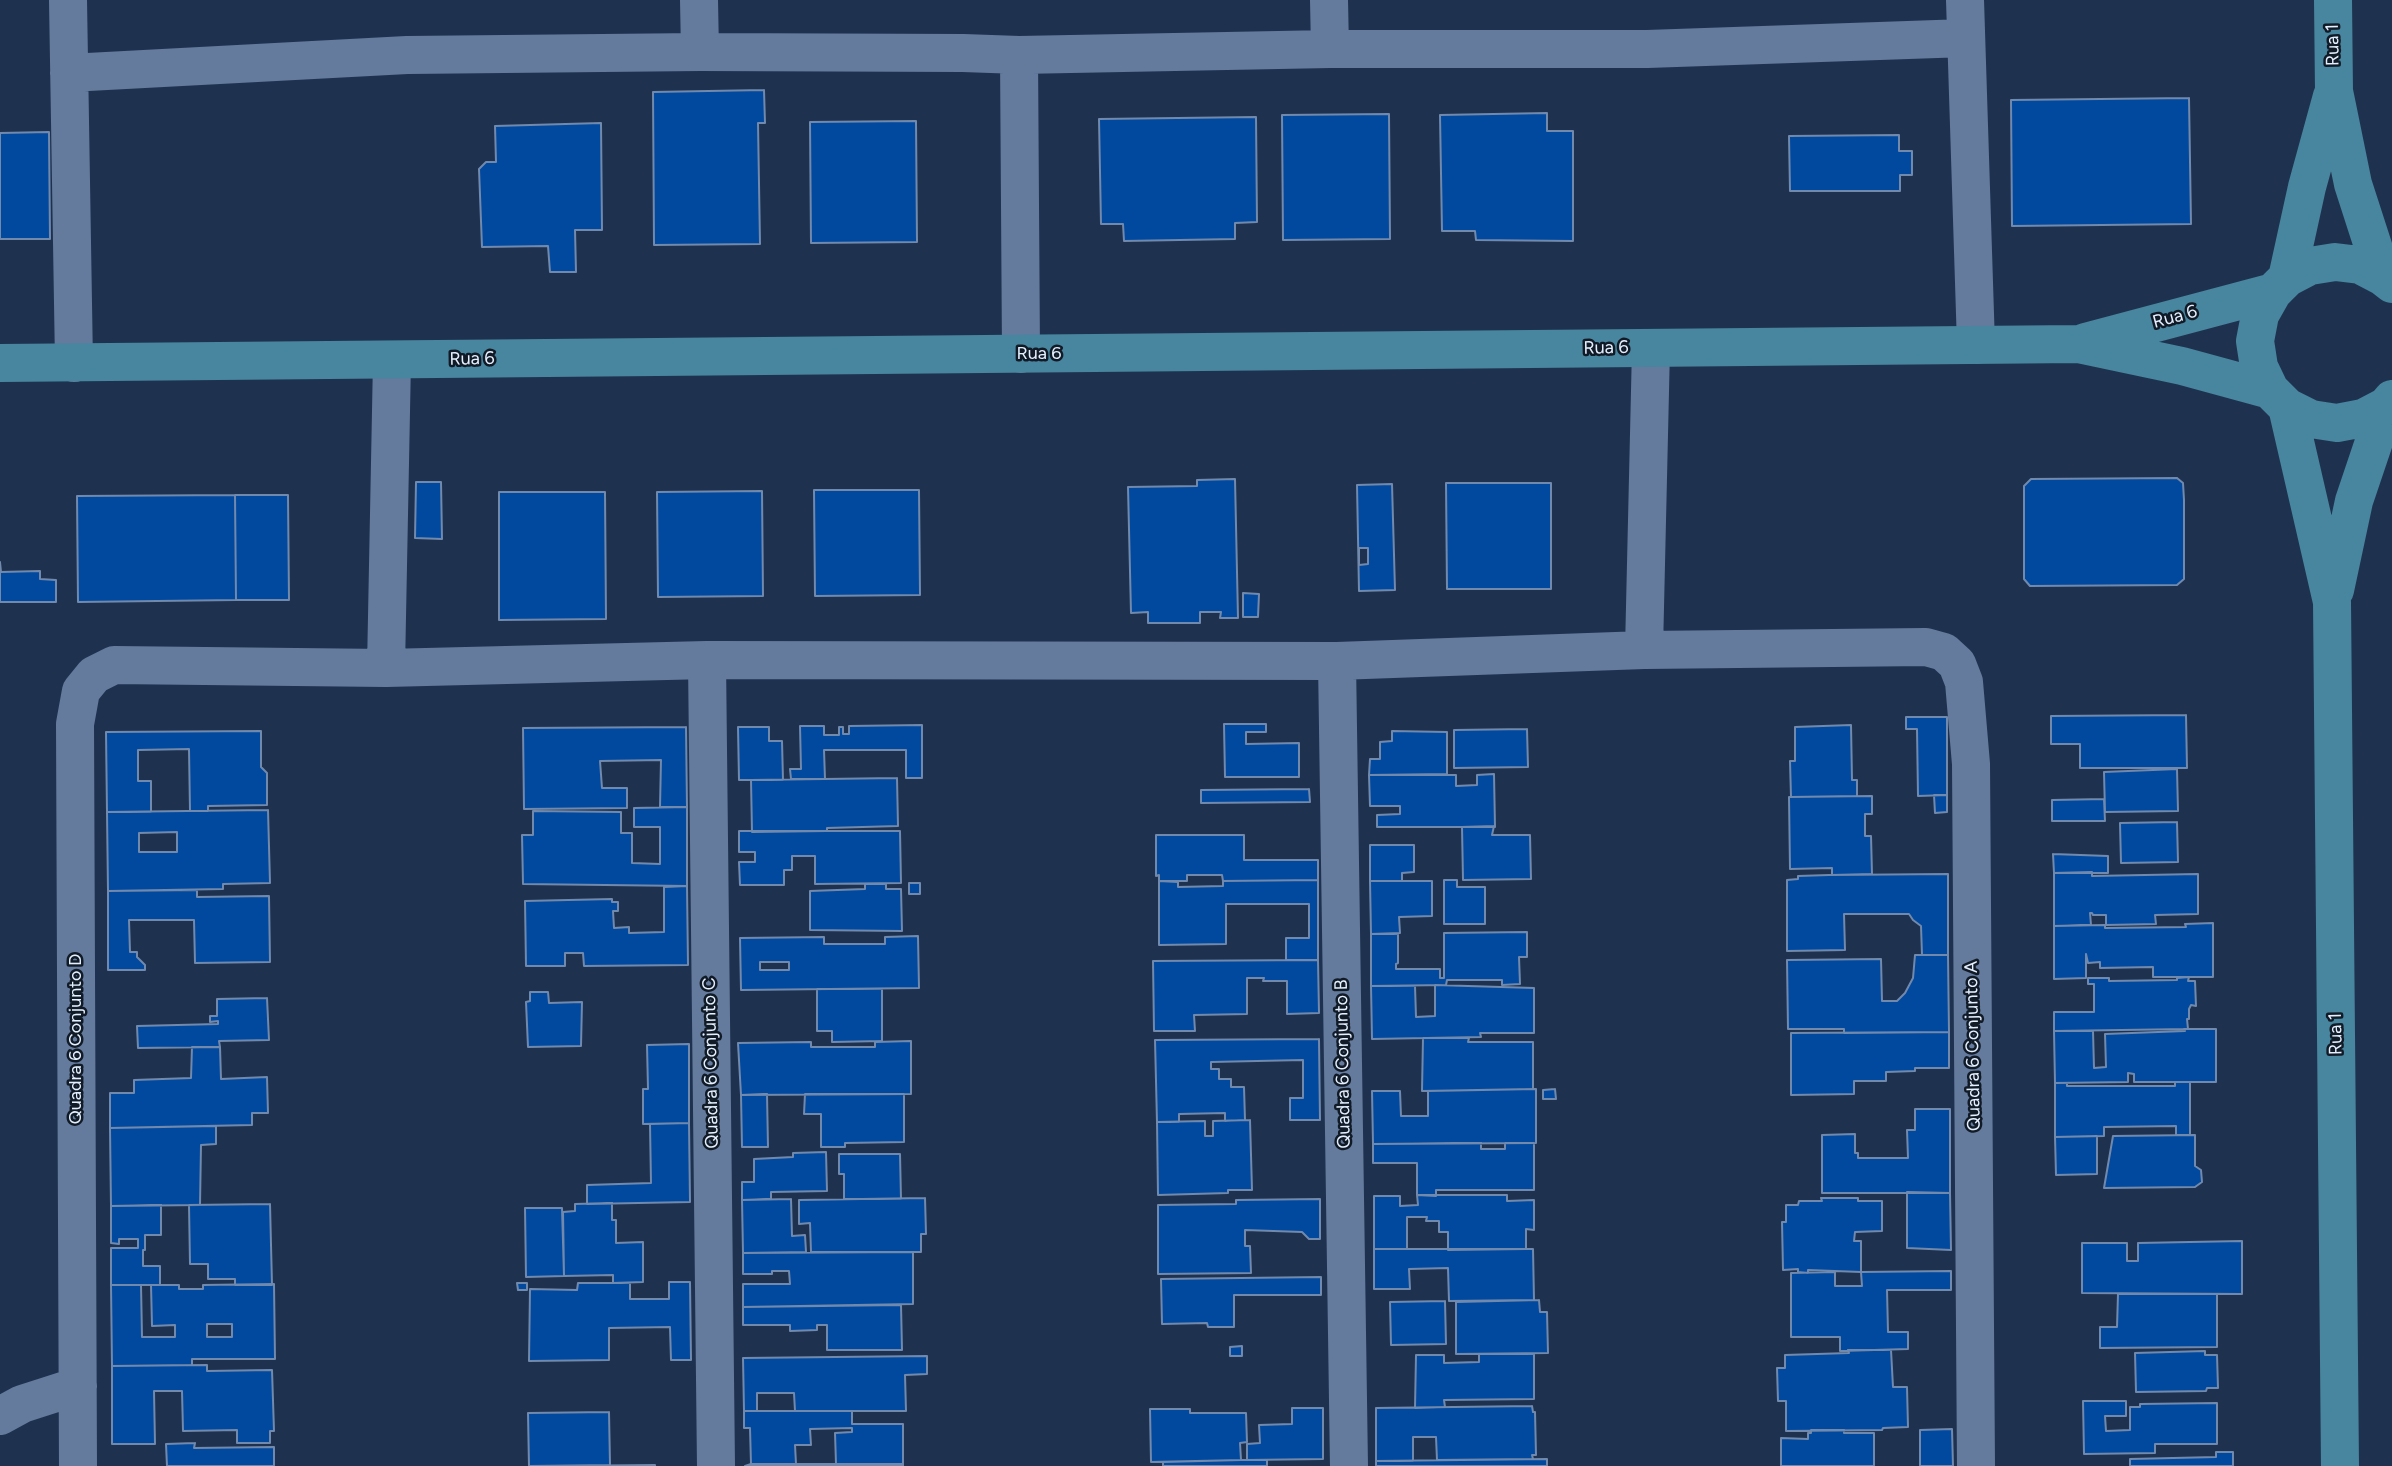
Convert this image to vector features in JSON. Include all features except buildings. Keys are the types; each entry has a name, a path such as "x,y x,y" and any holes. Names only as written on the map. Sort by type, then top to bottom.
{"street":[{"path":"68,0 74,363"},
{"path":"699,0 700,52"},
{"path":"1329,0 1330,49"},
{"path":"1965,0 1976,345"},
{"name":"Rua 1","path":"2333,0 2334,91"},
{"path":"69,73 407,55 700,52 1019,55 1330,49 1647,49 1966,38"},
{"path":"1019,55 1021,354"},
{"path":"2334,91 2353,184 2387,281"},
{"path":"2332,602 2279,398 2259,367 2255,341 2260,315 2280,285 2334,91"},
{"name":"Rua 6","path":"2078,344 2280,285 2310,266 2335,262 2360,265 2387,281"},
{"name":"Rua 6","path":"0,363 2078,344 2182,366 2279,398 2311,419 2337,423 2363,418 2389,403"},
{"path":"1644,650 1651,348"},
{"path":"386,668 392,360"},
{"path":"2332,602 2354,500 2389,403"},
{"name":"Rua 1","path":"2332,602 2340,1466"},
{"name":"Quadra 6 Conjunto D","path":"78,1466 75,724 81,691 94,675 114,665 386,668 707,660 1337,662 1644,650 1926,647"},
{"name":"Quadra 6 Conjunto A","path":"1926,647 1944,652 1957,664 1964,682 1971,764 1976,1466"},
{"name":"Quadra 6 Conjunto C","path":"707,660 716,1466"},
{"name":"Quadra 6 Conjunto B","path":"1337,662 1349,1466"},
{"path":"0,1416 22,1405 78,1386"}]}
